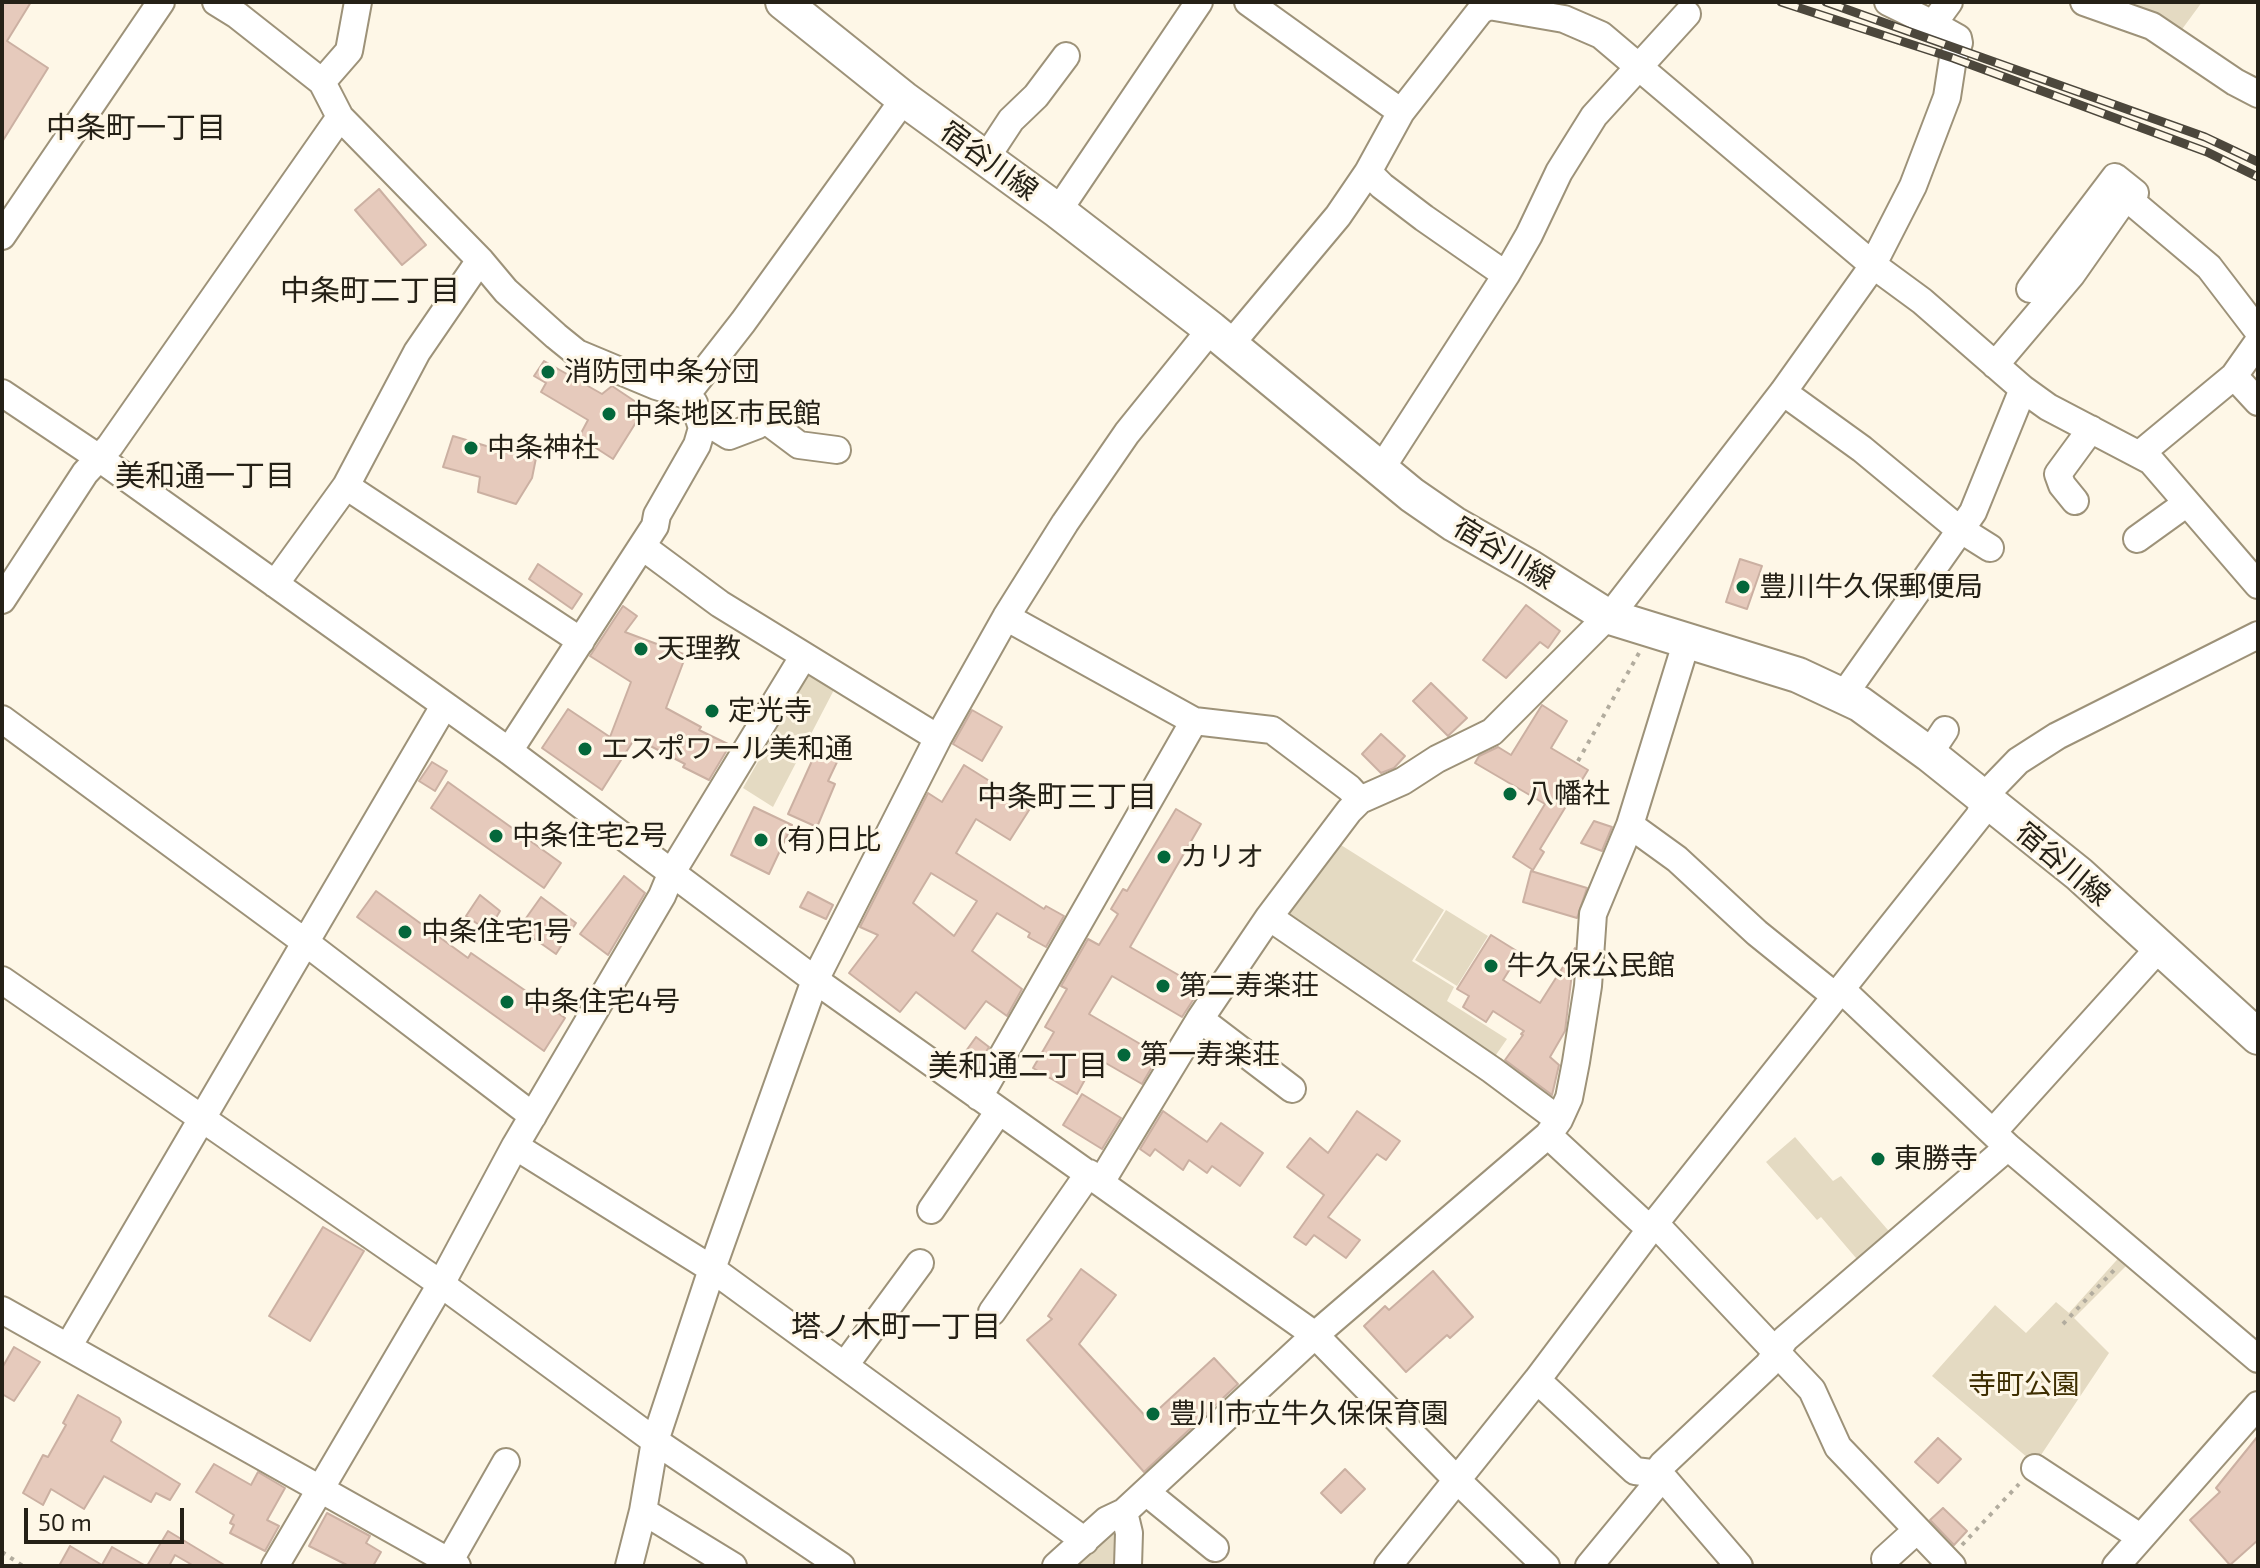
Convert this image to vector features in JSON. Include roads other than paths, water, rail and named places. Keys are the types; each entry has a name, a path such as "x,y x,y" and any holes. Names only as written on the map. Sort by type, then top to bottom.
{"main road":[{"name":"宿谷川線","path":"783,2 904,99 1058,211 1220,337 1381,469 1454,524 1607,616 1798,675 1937,742 1985,799 2079,874 2258,1037"}],"street":[{"path":"2,236 161,2"},
{"path":"322,82 349,51 358,2"},
{"path":"1058,211 1199,2"},
{"path":"1248,2 1401,112"},
{"path":"992,1312 1095,1177 1269,917 1349,811 1360,800 1403,781 1437,759 1492,732 1616,608 1783,392 1873,265 1913,186 1947,97 1959,41 1888,2"},
{"path":"1933,24 1949,2"},
{"path":"2084,2 2152,26 2258,94"},
{"path":"233,6 322,82 340,117 480,260 506,291 577,353 656,386 692,406 729,436 758,425 763,418 799,445 837,450"},
{"path":"629,1566 643,1511 655,1441 712,1269 815,980 938,738 1006,617 1127,433 1338,216 1368,172 1401,112 1475,6 1564,19 1592,30 1873,265 1922,301 2023,389 2048,407 2141,453 2151,461 2258,585"},
{"path":"1381,469 1506,275 1559,172 1587,127 1687,14"},
{"path":"986,158 1011,120 1036,96 1066,56"},
{"path":"692,406 743,322 904,99"},
{"path":"2,600 85,473 99,458 340,117"},
{"path":"1368,172 1413,210 1506,275"},
{"path":"2030,289 2115,177 2136,191 2209,267 2258,331"},
{"path":"1995,365 2072,274 2126,197 2136,191"},
{"path":"275,584 346,486 417,352 480,260"},
{"path":"2141,453 2234,376 2258,342"},
{"path":"2234,376 2258,402"},
{"path":"1843,696 1973,512 2023,389"},
{"path":"1783,392 1862,449 1955,526 1990,548"},
{"path":"2,393 99,458 509,751 815,980 1315,1335 1546,1566"},
{"path":"509,751 655,526 657,515 697,445 702,428 692,406"},
{"path":"2075,501 2062,485 2058,474 2091,429"},
{"path":"346,486 581,641"},
{"path":"2137,539 2187,503"},
{"path":"643,547 720,604 938,738"},
{"path":"1006,617 1194,721 1272,730 1349,788 1360,800"},
{"path":"1388,1566 1537,1380 1652,1227 1979,816 1985,799 2018,761 2032,750 2258,635"},
{"path":"1056,1566 1107,1520 1124,1512 1315,1335 1554,1127 1569,1098 1576,1062 1588,986 1593,914 1630,825 1687,640"},
{"path":"275,1566 441,1284 515,1146 662,896 672,872 803,657"},
{"path":"68,1347 444,706"},
{"path":"2,719 305,942 533,1116"},
{"path":"931,1210 1194,721"},
{"path":"1630,825 1677,859 1757,933 1838,992 2001,1139 2258,1359"},
{"path":"1269,917 1492,1070 1554,1127 1641,1221 1663,1232 1812,1390 1838,1447 1949,1564"},
{"path":"1589,1566 1659,1481 1662,1465 1768,1365 1785,1339 2001,1139 2159,948"},
{"path":"2,980 441,1284 655,1441 841,1566"},
{"path":"1200,1019 1292,1089"},
{"path":"515,1146 712,1269 1085,1541"},
{"path":"845,1365 920,1263"},
{"path":"2,1310 453,1564 506,1462"},
{"path":"1537,1380 1635,1471 1660,1474 1739,1566"},
{"path":"2116,1566 2257,1408"},
{"path":"2035,1468 2140,1537"},
{"path":"1146,1492 1215,1548"},
{"path":"643,1511 733,1566"},
{"path":"1124,1512 1129,1533 1128,1566"},
{"path":"1885,1559 1917,1530"}],"railway":[{"path":"1781,2 1953,58 2207,152 2258,177"},
{"path":"1826,2 2205,137 2258,162"}],"place":[{"name":"消防団中条分団","path":"548,372"},
{"name":"中条地区市民館","path":"609,414"},
{"name":"中条神社","path":"471,448"},
{"name":"豊川牛久保郵便局","path":"1743,587"},
{"name":"天理教","path":"641,649"},
{"name":"定光寺","path":"712,711"},
{"name":"エスポワール美和通","path":"585,749"},
{"name":"八幡社","path":"1510,794"},
{"name":"中条住宅2号","path":"496,836"},
{"name":"(有)日比","path":"761,840"},
{"name":"カリオ","path":"1164,857"},
{"name":"中条住宅1号","path":"405,932"},
{"name":"牛久保公民館","path":"1491,966"},
{"name":"第二寿楽荘","path":"1163,986"},
{"name":"中条住宅4号","path":"507,1002"},
{"name":"第一寿楽荘","path":"1124,1055"},
{"name":"東勝寺","path":"1878,1159"},
{"name":"豊川市立牛久保保育園","path":"1153,1414"}],"district":[{"name":"中条町一丁目","path":"136,128"},
{"name":"中条町二丁目","path":"370,291"},
{"name":"美和通一丁目","path":"205,476"},
{"name":"中条町三丁目","path":"1067,797"},
{"name":"美和通二丁目","path":"1018,1066"},
{"name":"塔ノ木町一丁目","path":"896,1327"}],"park label":[{"name":"寺町公園","path":"2024,1385"}]}
